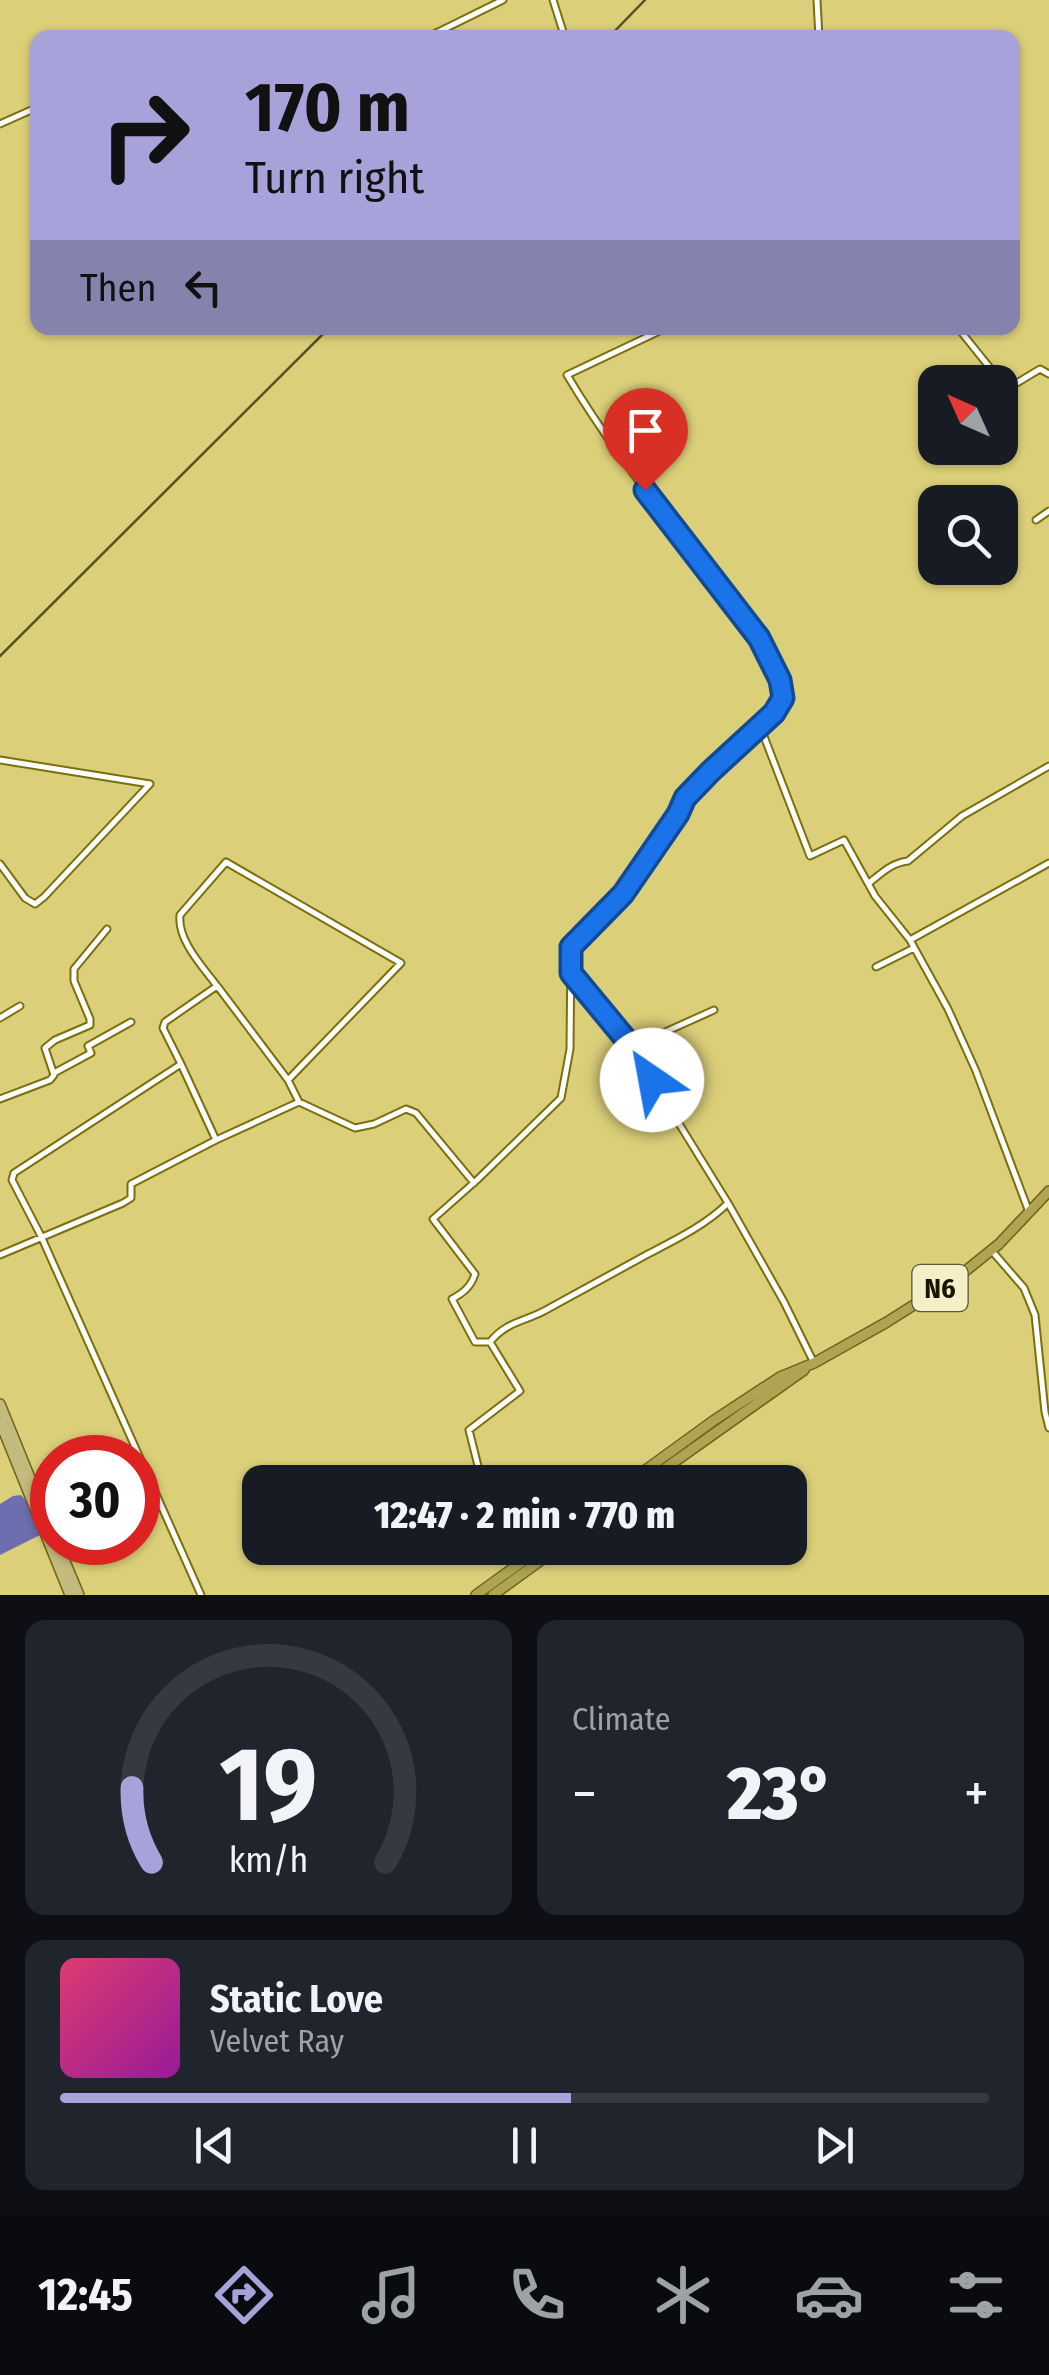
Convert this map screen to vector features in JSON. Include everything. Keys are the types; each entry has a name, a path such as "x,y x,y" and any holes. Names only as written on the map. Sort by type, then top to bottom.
{"highway":[{"name":"N6","path":"670,1465 814,1362 958,1277 992,1250 1049,1191"},
{"name":"N6","path":"653,1465 780,1377 814,1362"},
{"path":"476,1595 517,1565"},
{"path":"492,1595 534,1565"}],"main road":[{"path":"0,1404 30,1478"},
{"path":"0,1422 70,1595"},
{"path":"66,1565 78,1595"}],"street":[{"path":"442,30 503,0"},
{"path":"552,0 562,30"},
{"path":"817,0 819,30"},
{"path":"0,124 30,111"},
{"path":"651,335 567,374 645,490 759,638 780,680 783,698 774,713 685,798 623,894 571,947 570,1048 562,1098 433,1219 474,1274 464,1292 452,1299 475,1342 490,1342 512,1322 537,1314 668,1244 728,1203"},
{"path":"964,335 1007,388 1040,369 1049,374"},
{"path":"1036,520 1049,511"},
{"path":"760,726 810,856 844,840 874,896 910,940 976,1071 1029,1213"},
{"path":"0,760 150,784 34,904 0,864"},
{"path":"868,884 889,866 908,861 962,816 1049,766"},
{"path":"288,1080 401,963 226,862 180,915 178,925 196,958 288,1080 299,1102 355,1128 406,1109 416,1113 474,1183"},
{"path":"910,940 1049,863"},
{"path":"54,1073 44,1048 90,1024 74,980 74,969 107,929"},
{"path":"876,967 914,948"},
{"path":"571,973 632,1047 728,1203 814,1362"},
{"path":"216,1140 163,1028 165,1022 217,986"},
{"path":"0,1018 20,1006"},
{"path":"632,1047 714,1010"},
{"path":"0,1099 50,1080 54,1073 91,1054 88,1046 131,1022"},
{"path":"181,1064 14,1173 12,1180 41,1236 201,1595"},
{"path":"0,1255 123,1203 130,1198 131,1184 299,1102"},
{"path":"992,1250 1024,1288 1035,1315 1049,1428"},
{"path":"478,1465 469,1430 520,1391 490,1342"}],"water":[{"path":"21,1495 30,1505 30,1540 0,1555 0,1504"}],"railway":[{"path":"616,30 645,0"},
{"path":"0,656 322,335"}],"route":[{"path":"645,490 759,638 780,680 783,698 774,713 685,798 623,894 571,947 571,973 628,1042 652,1080"}]}
